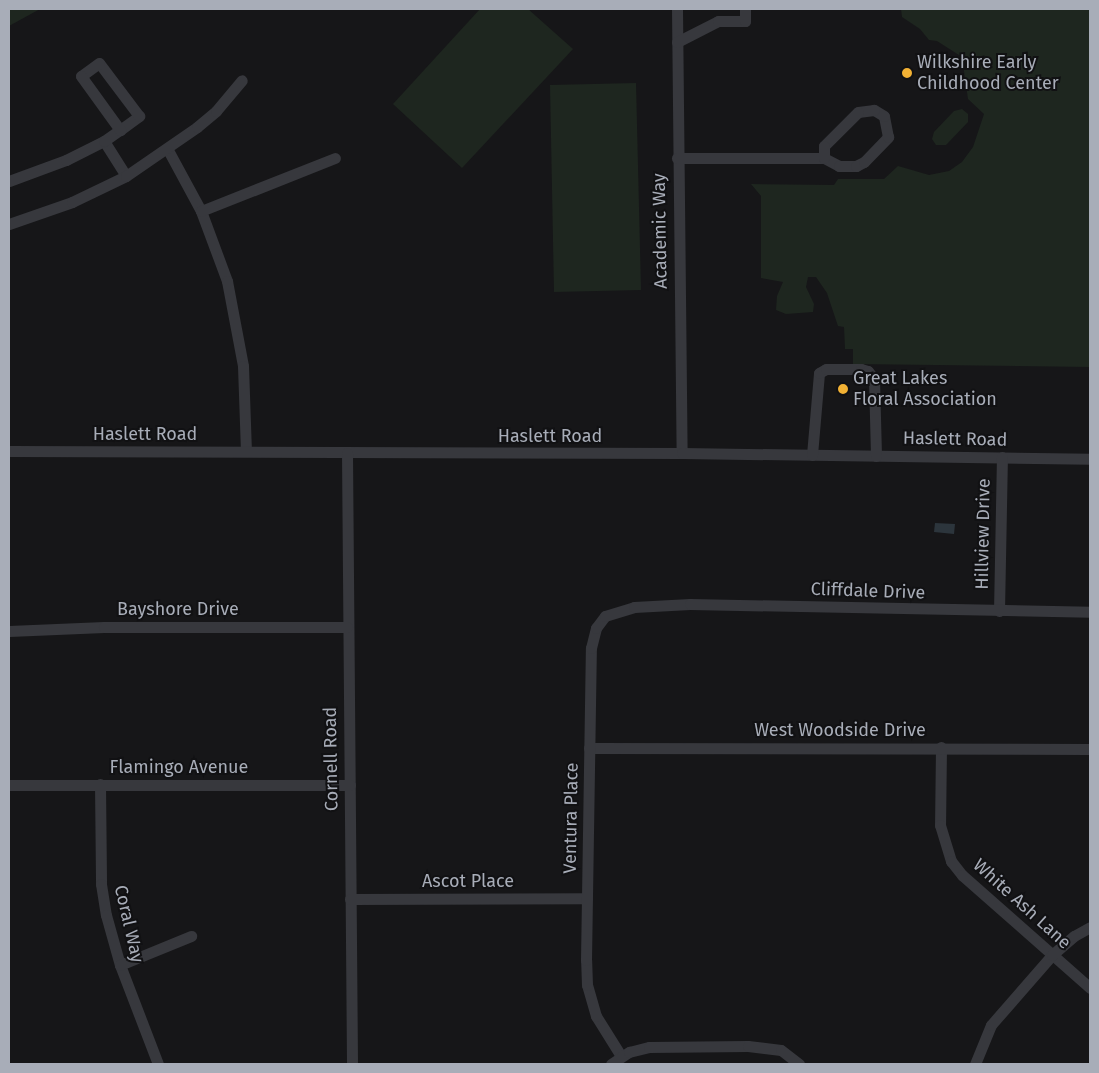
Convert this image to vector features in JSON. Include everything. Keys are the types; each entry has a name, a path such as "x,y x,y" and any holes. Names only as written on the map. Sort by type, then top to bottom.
{"street":[{"name":"Academic Way","path":"677,9 677,158 682,453"},
{"path":"718,9 718,21"},
{"path":"677,42 718,21 745,21 745,9"},
{"path":"9,181 66,160 104,142 139,116 99,63 81,76 120,130"},
{"path":"9,224 72,202 126,176 168,150 216,111 242,80"},
{"path":"677,158 824,158 839,166 864,162 888,137 886,118 874,110 858,112 824,146 824,158"},
{"path":"104,142 126,176"},
{"path":"168,150 201,211 226,281 238,335 246,396 246,451"},
{"path":"201,211 335,158"},
{"path":"812,455 819,373 826,370 861,370 868,371 874,379 876,456"},
{"name":"Haslett Road","path":"9,452 682,453 1090,459"},
{"name":"Cornell Road","path":"347,453 352,1064"},
{"name":"Hillview Drive","path":"1000,611 1002,457"},
{"name":"Cliffdale Drive","path":"644,606 690,604 1090,612"},
{"name":"Ventura Place","path":"621,1056 601,1024 589,995 586,960 591,648 596,628 612,612 644,606"},
{"name":"Bayshore Drive","path":"9,631 104,626 348,627"},
{"name":"West Woodside Drive","path":"589,748 942,747 1090,749"},
{"name":"White Ash Lane","path":"942,747 940,825 946,852 962,875 1090,988"},
{"name":"Flamingo Avenue","path":"9,786 100,784 350,785"},
{"name":"Coral Way","path":"100,784 101,884 106,915 120,966 158,1064"},
{"name":"Ascot Place","path":"350,899 587,898"},
{"path":"975,1064 991,1025 1052,955 1074,936 1090,927"},
{"path":"120,966 191,936"},
{"path":"611,1064 621,1056 649,1047 760,1046 781,1050 799,1064"}],"shaded area":[{"path":"9,9 40,9 9,26"},
{"path":"480,9 528,9 573,49 462,168 393,104"},
{"path":"901,9 1090,9 1090,367 853,364 853,349 845,349 844,327 838,326 827,293 816,277 808,277 806,287 814,304 813,312 786,314 776,310 777,296 783,282 761,278 761,196 751,184 834,185 838,179 884,179 898,166 929,175 949,171 962,162 973,147 984,114 968,99 962,57 937,41 929,40 920,29 902,17"},
{"path":"636,83 641,290 554,292 550,85"},
{"path":"962,109 968,114 968,122 946,145 936,145 932,139 934,132 954,111"},
{"path":"935,523 955,524 954,534 934,532"}],"place":[{"name":"Wilkshire Early Childhood Center","path":"907,73"},
{"name":"Great Lakes Floral Association","path":"843,389"}]}
